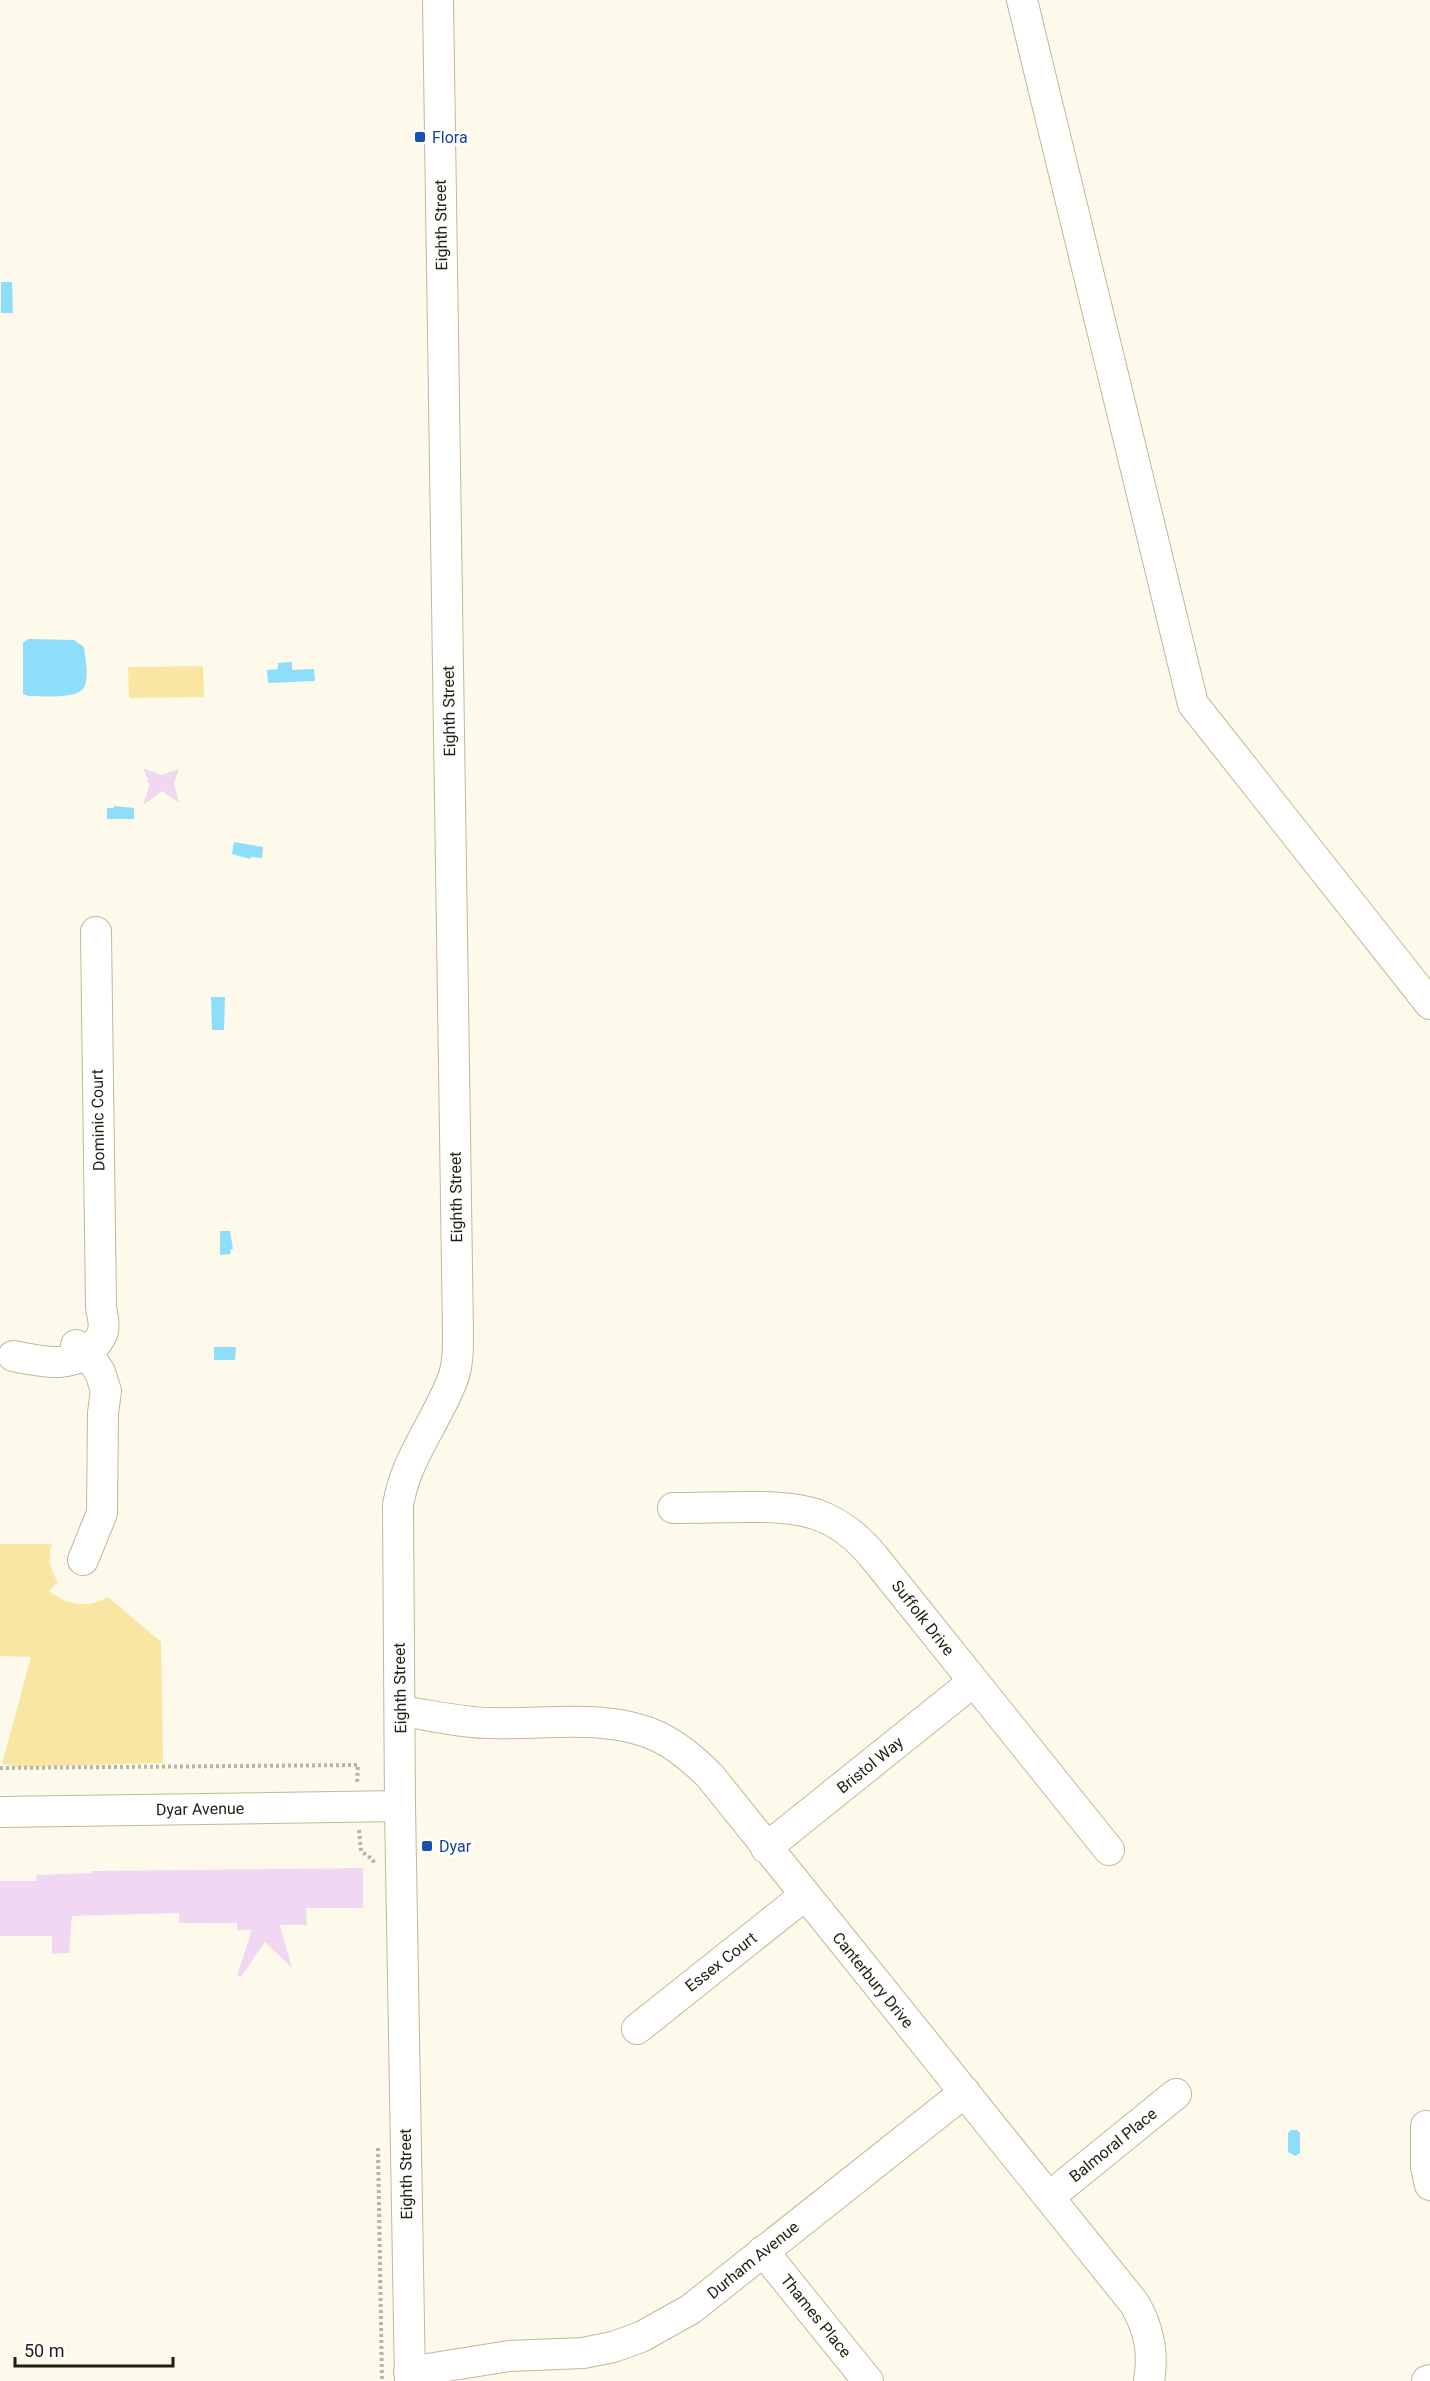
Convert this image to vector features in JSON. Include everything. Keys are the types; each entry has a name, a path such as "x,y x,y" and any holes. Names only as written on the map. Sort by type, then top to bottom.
{"street":[{"name":"Eighth Street","path":"402,2369 398,1505 407,1468 453,1379 458,1357 459,1334 438,0"},
{"path":"1022,0 1193,704 1430,1004"},
{"name":"Dominic Court","path":"81,1352 101,1307 96,932"},
{"path":"6,1356 40,1349 81,1352 95,1386 103,1413 102,1513 83,1560"},
{"name":"Suffolk Drive","path":"673,1508 803,1509 846,1528 861,1540 1109,1850"},
{"name":"Bristol Way","path":"766,1848 973,1682"},
{"name":"Canterbury Drive","path":"400,1724 611,1724 637,1729 659,1737 677,1748 710,1776 804,1896 1134,2303 1144,2319 1150,2338 1152,2356 1149,2381"},
{"name":"Dyar Avenue","path":"0,1812 400,1806"},
{"name":"Essex Court","path":"637,2029 804,1896"},
{"name":"Durham Avenue","path":"402,2369 509,2356 583,2353 641,2337 692,2309 965,2092"},
{"name":"Balmoral Place","path":"1049,2197 1176,2094"},
{"path":"1426,2126 1426,2168 1430,2185"},
{"name":"Thames Place","path":"764,2251 868,2381"}],"path":[{"path":"0,1768 358,1765 357,1807 361,1851 373,1860 375,1875"},
{"path":"378,2146 402,2369"}],"shaded area":[{"path":"203,666 204,697 129,698 128,667"},
{"path":"0,1544 52,1544 50,1564 58,1582 49,1591 63,1600 77,1604 93,1603 108,1597 161,1642 163,1763 21,1767 2,1764 31,1657 0,1656"}],"water":[{"path":"1,282 12,282 13,313 1,313"},
{"path":"28,639 74,640 84,647 87,676 82,690 61,696 23,694 23,643"},
{"path":"292,662 292,670 314,669 315,681 268,683 267,670 278,669 278,663"},
{"path":"114,806 134,808 134,819 107,819 107,808 114,808"},
{"path":"234,842 263,847 262,858 251,857 250,859 232,854"},
{"path":"211,997 225,997 224,1030 212,1030"},
{"path":"220,1231 230,1231 233,1249 230,1250 231,1254 220,1255"},
{"path":"214,1347 236,1347 235,1360 214,1360"},
{"path":"1291,2130 1297,2130 1300,2133 1300,2153 1295,2156 1288,2152 1288,2133"}],"building":[{"path":"143,768 161,775 179,769 174,783 179,803 162,791 143,805 150,784 146,781 148,780"},
{"path":"363,1868 363,1908 306,1908 307,1925 280,1925 292,1968 265,1942 241,1977 237,1975 252,1930 237,1930 237,1923 179,1923 179,1913 72,1916 69,1953 52,1954 52,1936 0,1936 0,1881 36,1881 37,1875 91,1873 91,1871"}],"place":[{"name":"Flora","path":"420,137"},
{"name":"Dyar","path":"427,1846"}]}
